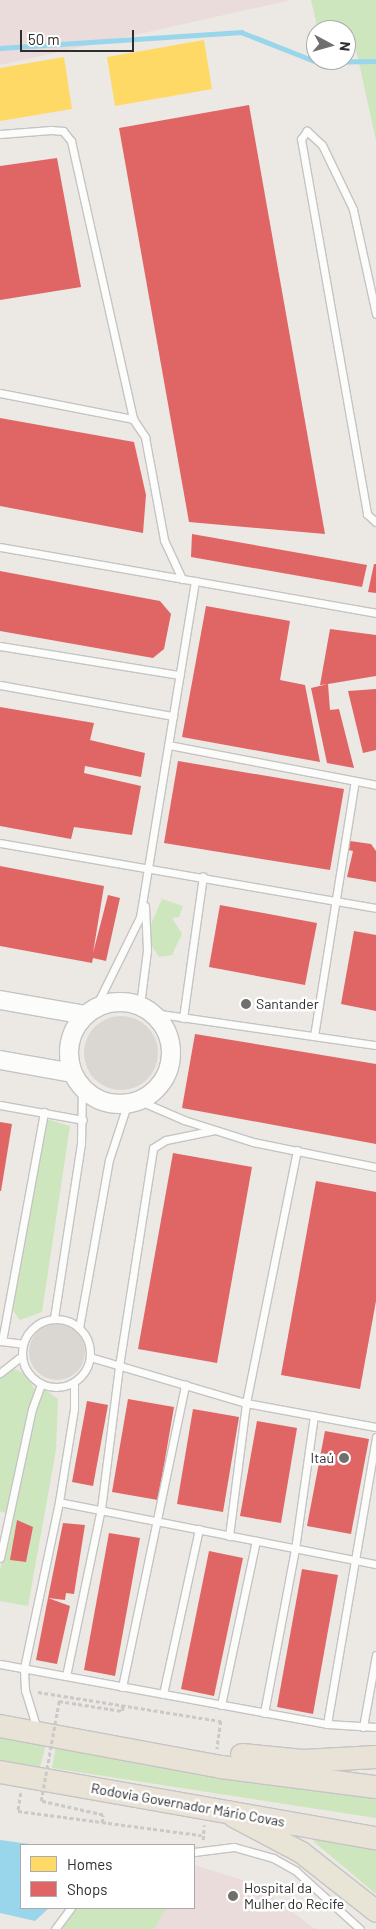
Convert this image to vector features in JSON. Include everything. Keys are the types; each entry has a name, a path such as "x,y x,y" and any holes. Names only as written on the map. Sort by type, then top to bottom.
{"highway":[{"path":"0,1726 136,1753 221,1767 376,1786"},
{"path":"136,1753 217,1753 303,1761 376,1757"},
{"name":"Rodovia Governador Mário Covas","path":"0,1772 228,1814 376,1838"}],"main road":[{"path":"228,1814 301,1852 376,1911"}],"street":[{"path":"0,1000 90,1012 117,1002 146,1009 164,1027 170,1043 171,1061 165,1078 154,1092 134,1103 102,1102 82,1088 72,1073 70,1042 90,1012"},
{"path":"0,1060 72,1073"}],"lane":[{"path":"0,134 51,130 63,131 71,141 133,420 145,438 164,540 182,579"},
{"path":"376,314 353,209 322,145 307,131 301,139 367,514 376,522"},
{"path":"0,392 133,420"},
{"path":"0,547 376,613"},
{"path":"90,1012 129,942 145,895 195,581"},
{"path":"0,646 180,675"},
{"path":"0,685 173,716"},
{"path":"169,745 376,784"},
{"path":"314,1036 356,781"},
{"path":"0,843 149,866 376,908"},
{"path":"183,1018 203,876"},
{"path":"145,895 148,950 146,1009 183,1018 376,1045"},
{"path":"54,1318 83,1120 82,1088"},
{"path":"79,1328 109,1160 134,1103 215,1130 296,1150 376,1166"},
{"path":"0,1105 83,1120"},
{"path":"22,1344 1,1341 44,1112"},
{"path":"66,1676 101,1509 118,1366 153,1148 166,1140 215,1130"},
{"path":"229,1536 246,1403 296,1150"},
{"path":"54,1318 66,1320 79,1328 89,1341 90,1357 83,1374 74,1382 64,1387 41,1384 31,1377 22,1356 22,1344 35,1325 54,1318"},
{"path":"0,1373 22,1356"},
{"path":"90,1357 246,1403 376,1427"},
{"path":"39,1734 24,1690 24,1668 59,1502 74,1410 74,1382"},
{"path":"0,1558 32,1409 41,1384"},
{"path":"122,1686 185,1385"},
{"path":"264,1712 295,1549 314,1415"},
{"path":"327,1724 376,1437"},
{"path":"59,1502 376,1564"},
{"path":"163,1694 200,1529"},
{"path":"221,1705 256,1541"},
{"path":"363,1727 376,1655"},
{"path":"0,1664 327,1724 376,1728"},
{"path":"195,1852 234,1847 273,1858 296,1871 360,1929"},
{"path":"55,1929 70,1909"}],"path":[{"path":"36,1691 221,1721 217,1753"},
{"path":"102,1823 103,1815 41,1801 60,1701 122,1712 123,1705"},
{"path":"18,1811 201,1835"},
{"path":"203,1840 201,1835 206,1821"}],"shaded area":[{"path":"0,0 291,0 0,65"},
{"path":"114,1016 128,1016 142,1022 152,1032 158,1046 158,1060 152,1074 142,1084 128,1090 114,1090 100,1084 90,1074 84,1060 84,1046 90,1032 100,1022"},
{"path":"57,1324 68,1326 77,1332 83,1341 85,1352 83,1363 77,1372 68,1378 57,1380 46,1378 37,1372 31,1363 29,1352 31,1341 37,1332 46,1326"},
{"name":"Hospital da Mulher do Recife","path":"195,1865 255,1884 315,1929 154,1929 166,1909 195,1909"}],"green space":[{"path":"311,0 376,0 376,140 356,50 356,20 316,20"},
{"path":"162,899 183,906 179,917 172,918 182,934 172,955 159,957 151,945 151,924"},
{"path":"46,1119 70,1126 42,1312 20,1320 9,1305"},
{"path":"12,1368 26,1374 35,1390 6,1513 0,1511 0,1373"},
{"path":"40,1386 58,1399 56,1450 28,1606 0,1601 0,1571 32,1409"},
{"path":"0,1736 46,1744 39,1771 0,1764"},
{"path":"57,1741 376,1789 376,1818 52,1768"},
{"path":"339,1825 376,1832 376,1894 313,1841"},
{"path":"74,1909 166,1909 154,1929 58,1929 67,1914"}],"water":[{"path":"0,1840 30,1844 20,1844 20,1909 48,1909 35,1921 0,1913"}],"building: Homes":[{"path":"204,40 212,89 115,106 107,57"},
{"path":"64,57 72,109 0,121 0,68"}],"building: Shops":[{"path":"249,105 325,534 189,522 119,128"},
{"path":"57,158 81,287 0,300 0,166"},
{"path":"0,418 134,442 146,495 143,533 0,506"},
{"path":"192,534 367,565 362,587 191,557"},
{"path":"374,564 376,564 376,593 368,592"},
{"path":"0,571 160,601 171,614 164,649 153,658 0,631"},
{"path":"206,606 290,621 280,680 305,685 320,762 182,737"},
{"path":"330,629 376,635 376,676 320,685"},
{"path":"328,684 330,710 339,709 354,768 327,763 311,688"},
{"path":"376,689 376,750 363,753 348,691"},
{"path":"0,707 94,723 90,740 145,753 141,777 85,766 84,773 141,786 132,835 74,827 71,839 0,826"},
{"path":"178,761 344,789 330,870 164,843"},
{"path":"350,841 371,844 376,851 376,882 347,877 353,851 348,850"},
{"path":"0,866 104,886 93,953 108,895 120,898 106,961 93,958 92,963 0,946"},
{"path":"220,905 317,923 305,985 209,967"},
{"path":"354,931 376,935 376,1011 341,1004"},
{"path":"195,1034 376,1064 376,1144 182,1108"},
{"path":"0,1122 12,1124 1,1191 0,1191"},
{"path":"173,1153 252,1167 217,1363 138,1349"},
{"path":"316,1181 376,1192 376,1301 360,1389 281,1375"},
{"path":"128,1399 174,1407 158,1500 112,1492"},
{"path":"87,1401 108,1405 93,1486 72,1482"},
{"path":"193,1409 239,1417 223,1512 177,1504"},
{"path":"257,1421 297,1428 281,1523 240,1516"},
{"path":"325,1431 369,1439 351,1534 307,1526"},
{"path":"17,1520 33,1527 26,1562 10,1560"},
{"path":"63,1523 85,1525 74,1594 66,1593 65,1600 48,1598"},
{"path":"109,1533 140,1538 115,1676 84,1670"},
{"path":"209,1551 243,1558 214,1696 181,1689"},
{"path":"302,1569 338,1575 313,1714 277,1707"},
{"path":"48,1598 70,1606 57,1664 36,1660"}],"waterway":[{"path":"0,48 241,32 317,62 376,61"}],"place":[{"name":"Santander","path":"246,1004"},
{"name":"Itaú","path":"344,1458"},
{"name":"Hospital da Mulher do Recife","path":"233,1896"}]}
